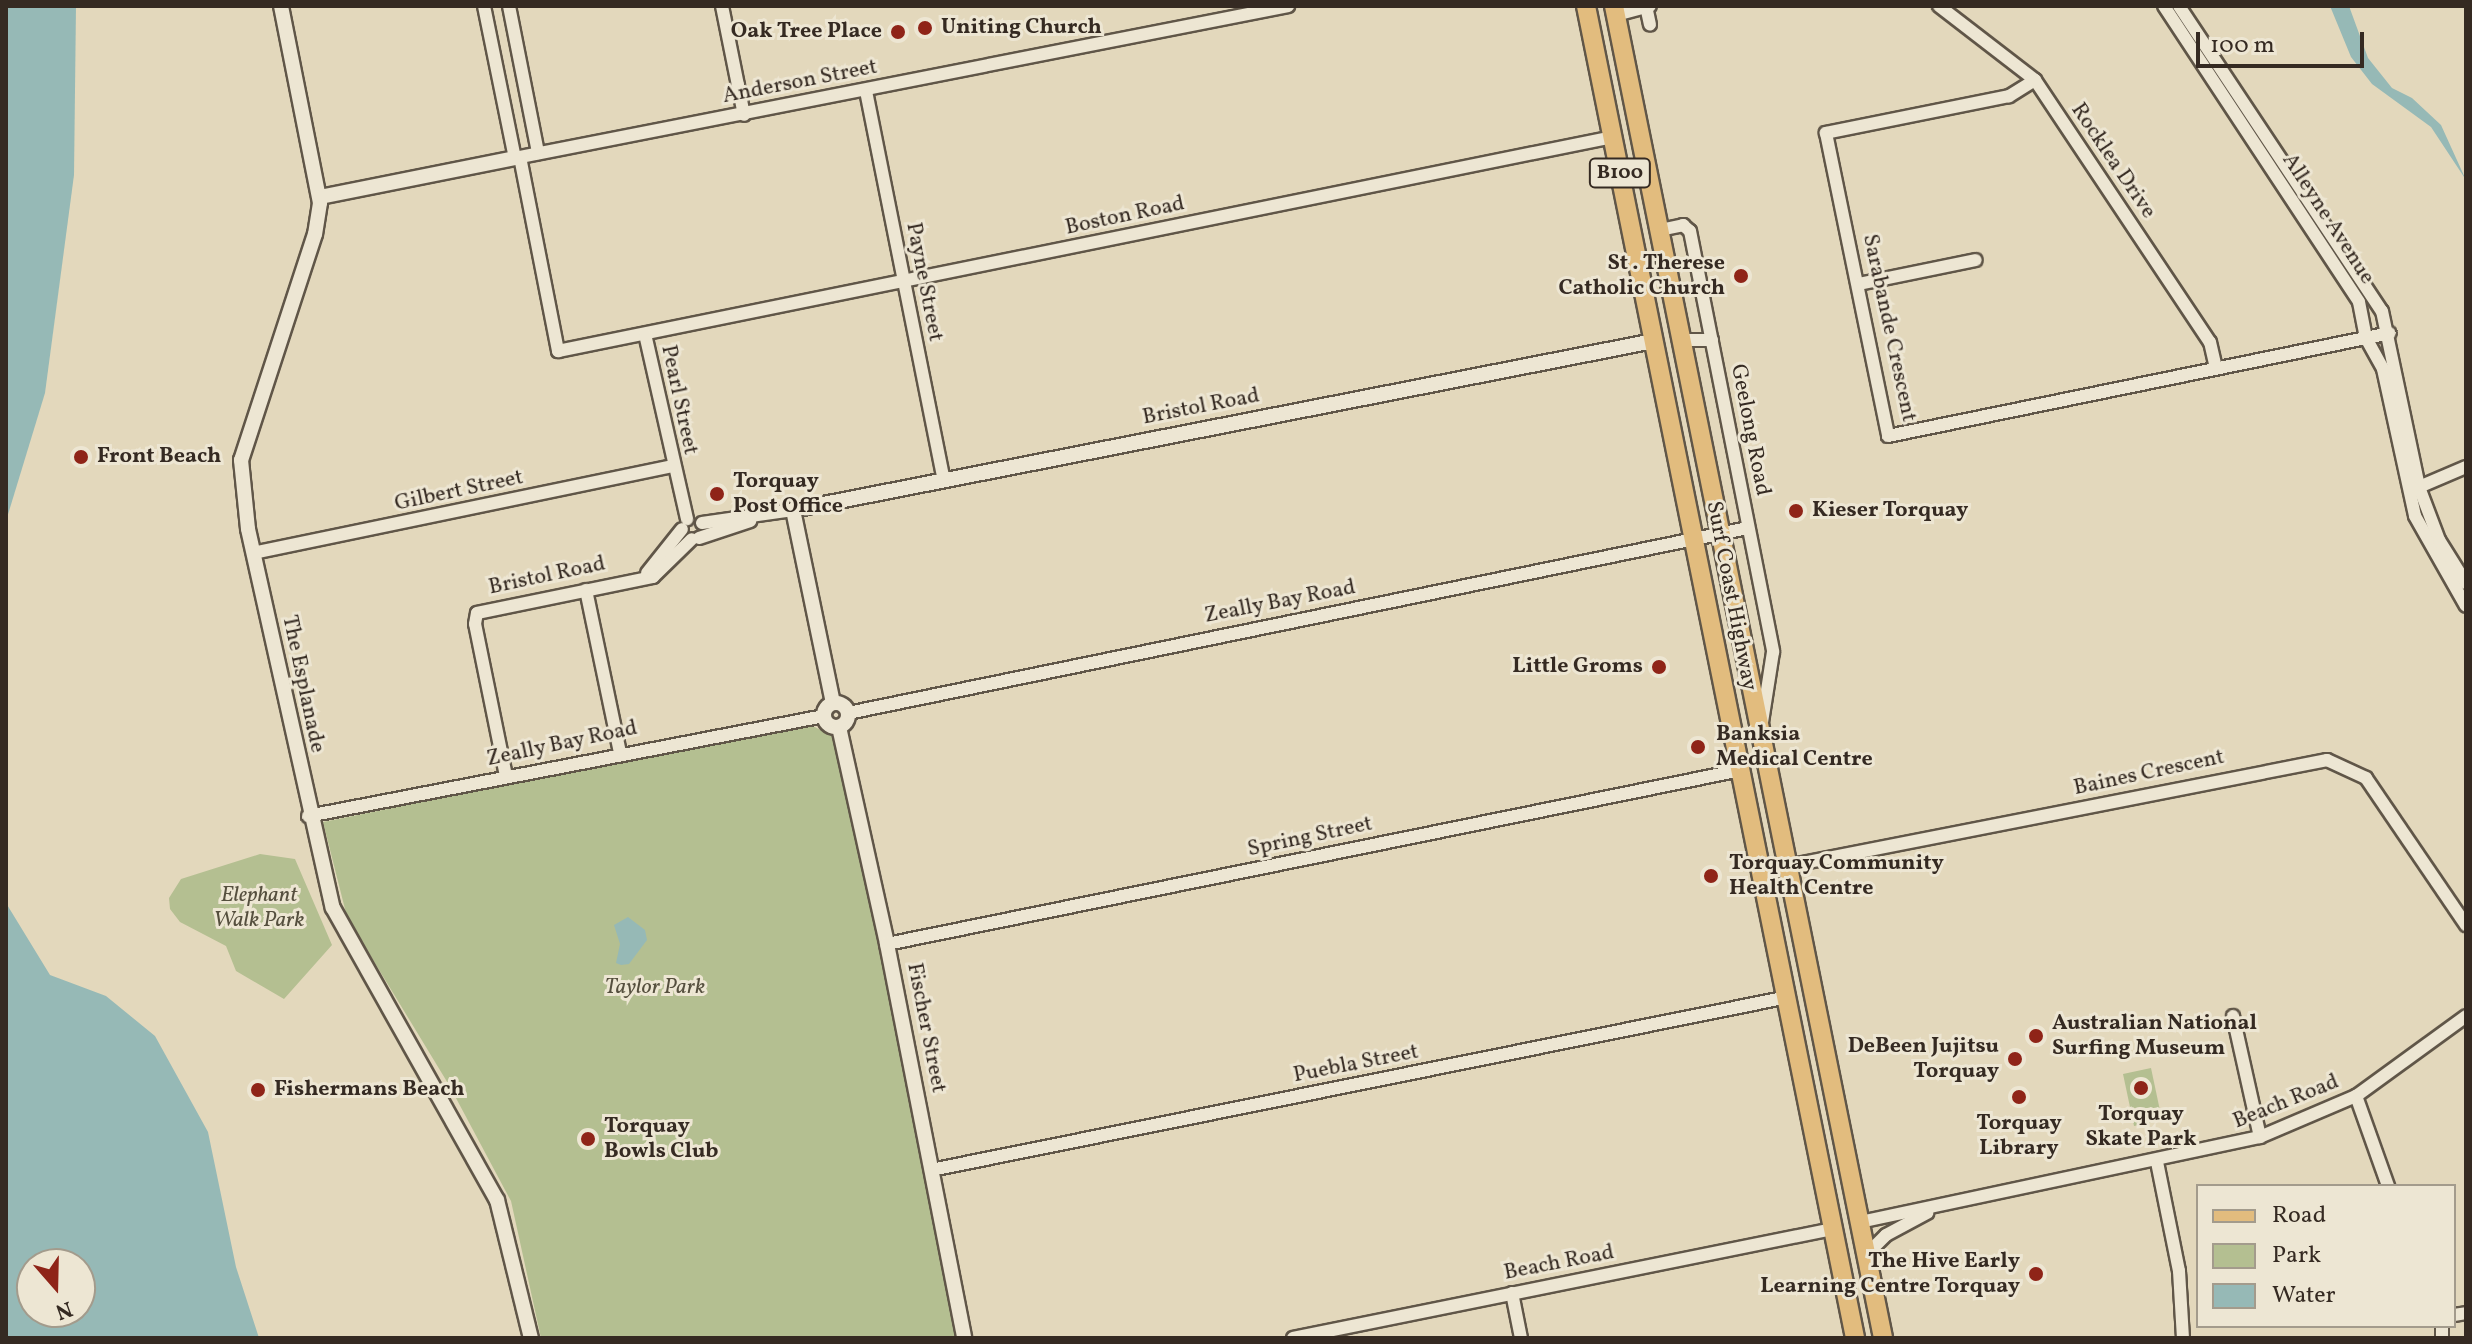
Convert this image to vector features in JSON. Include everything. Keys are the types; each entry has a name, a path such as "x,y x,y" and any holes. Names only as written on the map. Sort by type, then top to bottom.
{"main road":[{"path":"1588,15 1615,10"},
{"name":"Surf Coast Highway","path":"1615,10 1883,1338"},
{"name":"Surf Coast Highway","path":"1588,15 1855,1338"},
{"path":"1654,341 1682,340"},
{"path":"1832,1229 1860,1222"}],"street":[{"name":"The Esplanade","path":"281,6 320,197 315,234 241,460 253,553 308,816 338,919 497,1200 531,1338"},
{"path":"484,6 517,157"},
{"path":"509,6 538,153"},
{"path":"722,6 744,115"},
{"name":"Anderson Street","path":"320,197 1288,6"},
{"path":"1615,10 1647,6 1650,25"},
{"name":"Rocklea Drive","path":"1939,6 2035,80 2210,342 2216,368"},
{"name":"Alleyne Avenue","path":"2164,6 2351,288 2366,338 2383,369 2415,516 2466,606"},
{"name":"Alleyne Avenue","path":"2179,6 2382,311 2390,333 2419,487 2439,540 2466,583"},
{"name":"Sarabande Crescent","path":"2035,80 2009,96 1826,133 1888,436 2390,333"},
{"path":"501,87 524,83"},
{"name":"Payne Street","path":"866,91 944,480"},
{"name":"Boston Road","path":"645,334 1613,137"},
{"name":"Pearl Street","path":"517,157 558,351 645,334 684,524"},
{"name":"Geelong Road","path":"1660,230 1683,225 1690,231 1712,340 1773,652 1761,734"},
{"path":"1859,284 1976,260"},
{"name":"Geelong Road","path":"1682,340 1712,340"},
{"name":"Bristol Road","path":"702,523 793,510 1654,341"},
{"name":"Gilbert Street","path":"253,553 672,466"},
{"path":"2419,487 2466,467"},
{"path":"793,510 828,710 839,727 848,713 828,710"},
{"name":"Bristol Road","path":"506,776 475,624 477,613 657,574 695,538 756,517"},
{"path":"702,523 695,538 684,524 702,523"},
{"name":"Bristol Road","path":"626,582 658,565 684,524"},
{"name":"Geelong Road","path":"1721,533 1748,528"},
{"name":"Zeally Bay Road","path":"848,713 1721,533"},
{"path":"586,590 620,753"},
{"name":"Zeally Bay Road","path":"308,816 828,710"},
{"name":"Fischer Street","path":"839,727 887,944 964,1338"},
{"name":"Baines Crescent","path":"1762,871 2327,760 2366,778 2466,925"},
{"name":"Spring Street","path":"887,944 1741,770"},
{"name":"Puebla Street","path":"931,1170 1788,997"},
{"path":"2233,1016 2260,1137"},
{"name":"Beach Road","path":"1860,1222 2157,1162 2260,1137 2356,1096 2466,1016"},
{"path":"2356,1096 2387,1184"},
{"path":"2157,1162 2181,1281 2178,1310 2183,1338"},
{"name":"Beach Road","path":"1866,1255 1896,1229 1956,1202"},
{"name":"Beach Road","path":"1293,1338 1832,1229"},
{"path":"1512,1293 1521,1338"}],"green space":[{"name":"Taylor Park","path":"809,724 834,737 841,755 956,1338 541,1338 511,1201 449,1085 347,917 323,822"},
{"name":"Elephant Walk Park","path":"260,854 295,859 332,945 284,999 236,971 226,946 180,922 170,909 169,898 181,879"},
{"name":"Torquay Skate Park","path":"2151,1068 2162,1120 2134,1126 2123,1074"}],"water":[{"path":"6,6 76,6 74,175 45,393 6,521"},
{"path":"2330,6 2349,6 2368,58 2392,88 2412,98 2441,125 2466,180 2431,127 2372,84 2351,57"},
{"path":"6,903 50,975 106,996 155,1036 208,1132 236,1267 259,1338 6,1338"},
{"path":"628,917 645,930 647,940 629,964 621,965 616,963 620,944 614,925"}],"place":[{"name":"Uniting Church","path":"925,28"},
{"name":"Oak Tree Place","path":"898,32"},
{"name":"St . Therese Catholic Church","path":"1741,276"},
{"name":"Front Beach","path":"81,457"},
{"name":"Torquay Post Office","path":"717,494"},
{"name":"Kieser Torquay","path":"1796,511"},
{"name":"Little Groms","path":"1659,667"},
{"name":"Banksia Medical Centre","path":"1698,747"},
{"name":"Torquay Community Health Centre","path":"1711,876"},
{"name":"Australian National Surfing Museum","path":"2036,1036"},
{"name":"DeBeen Jujitsu Torquay","path":"2015,1059"},
{"name":"Torquay Skate Park","path":"2141,1088"},
{"name":"Fishermans Beach","path":"258,1090"},
{"name":"Torquay Library","path":"2019,1097"},
{"name":"Torquay Bowls Club","path":"588,1139"},
{"name":"The Hive Early Learning Centre Torquay","path":"2036,1274"}]}
